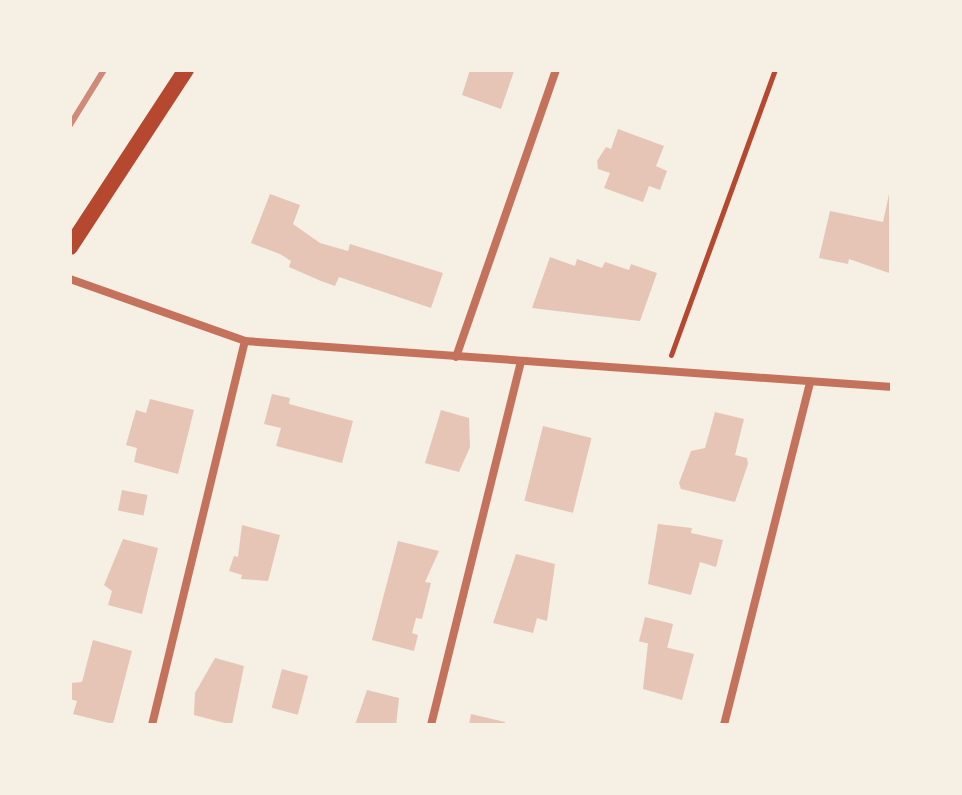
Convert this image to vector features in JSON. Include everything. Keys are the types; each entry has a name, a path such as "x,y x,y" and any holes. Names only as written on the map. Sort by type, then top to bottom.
{"main road":[{"path":"70,247 186,70"}],"street":[{"path":"456,357 556,70"},
{"path":"70,279 245,341 892,387"},
{"path":"152,725 245,341"},
{"path":"431,725 521,361"},
{"path":"724,725 810,382"}],"path":[{"path":"664,371 775,70"}],"building":[{"path":"470,70 514,71 501,109 462,95"},
{"path":"618,129 664,146 656,166 667,171 660,190 649,186 643,202 604,188 610,173 598,169 597,161 606,147 611,149"},
{"path":"270,194 300,205 293,224 320,243 348,251 350,244 443,273 431,308 339,277 335,286 321,281 289,267 291,261 280,254 251,243"},
{"path":"889,194 889,273 849,259 848,264 819,258 830,211 883,222"},
{"path":"550,257 575,266 577,259 602,268 605,262 629,270 631,264 657,273 640,321 532,308"},
{"path":"272,394 290,398 289,404 353,421 342,463 276,446 281,428 264,424"},
{"path":"150,399 194,410 178,474 134,462 137,448 126,445 136,410 146,413"},
{"path":"441,410 469,418 470,447 459,472 425,463"},
{"path":"715,412 744,419 735,455 747,458 748,464 735,502 681,489 679,483 691,451 705,448"},
{"path":"543,426 592,438 573,513 524,501"},
{"path":"122,490 148,495 144,516 118,511"},
{"path":"658,524 692,528 691,533 723,540 716,567 700,562 691,595 648,584"},
{"path":"242,525 280,535 268,581 241,579 242,575 229,571 234,556 238,557"},
{"path":"123,539 158,548 142,614 108,605 112,591 104,585"},
{"path":"398,541 439,551 425,582 431,583 422,619 416,618 412,633 418,635 414,651 372,640"},
{"path":"516,554 555,564 547,621 537,618 533,633 493,623"},
{"path":"645,617 673,624 667,648 639,641"},
{"path":"93,640 132,651 113,724 73,714 77,701 70,699 70,683 82,682"},
{"path":"648,643 694,654 682,700 643,689"},
{"path":"215,658 244,666 232,725 194,715 195,693"},
{"path":"282,669 308,676 298,715 272,708"},
{"path":"367,690 399,698 396,725 355,725"},
{"path":"471,714 505,722 504,725 469,725"}],"railway":[{"path":"70,125 104,70"}]}
